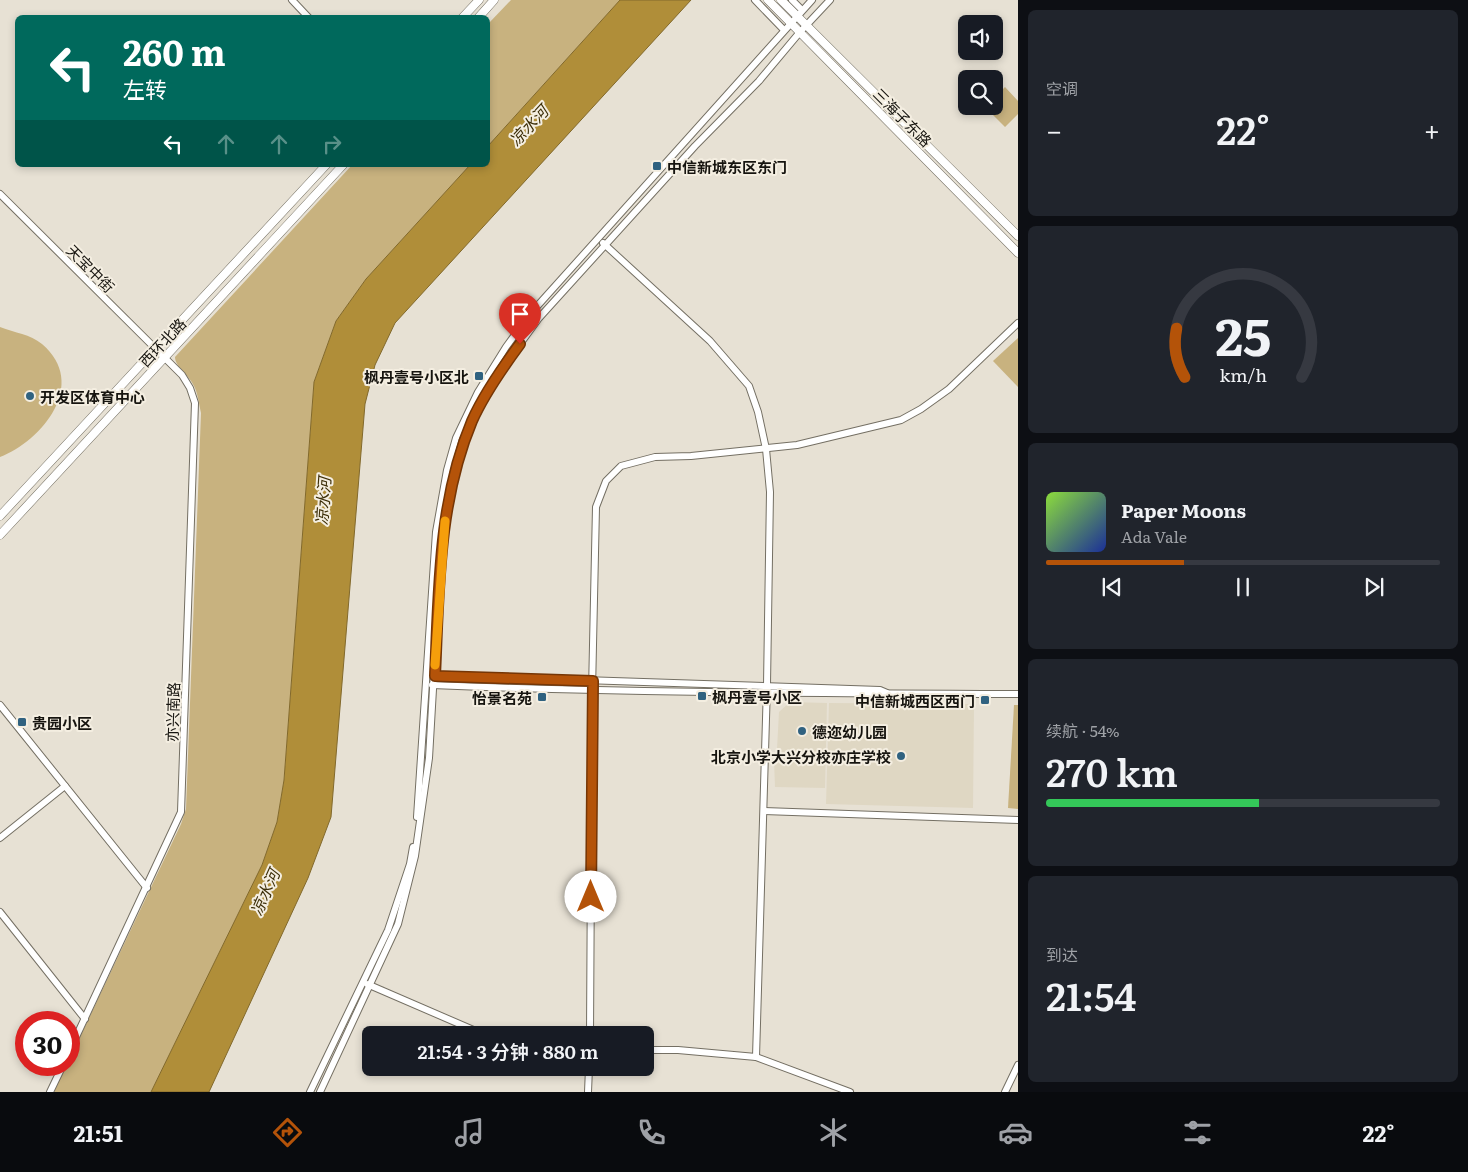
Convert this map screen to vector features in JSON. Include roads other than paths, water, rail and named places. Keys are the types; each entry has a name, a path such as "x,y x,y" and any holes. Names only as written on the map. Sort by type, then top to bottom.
{"main road":[{"path":"465,15 478,0"},
{"path":"481,15 494,0"},
{"name":"三海子东路","path":"768,0 1018,253"},
{"name":"三海子东路","path":"781,0 800,13 807,24 1018,236"},
{"name":"西环北路","path":"0,516 324,167"},
{"name":"西环北路","path":"0,536 341,167"}],"street":[{"path":"292,0 306,15"},
{"path":"755,0 784,30"},
{"path":"792,0 800,13"},
{"path":"310,1092 388,930 410,864 416,823 436,532 447,470 456,438 478,392 506,347 531,313 812,0"},
{"path":"320,1092 371,986 398,924 415,856 429,758 442,534 455,472 473,419 502,370 522,341 694,146 759,81 830,0"},
{"name":"天宝中街","path":"0,194 164,360"},
{"path":"598,238 710,341 749,386 758,412 766,449 770,492 767,694 756,1058"},
{"path":"590,1026 592,692 596,507 606,480 621,466 655,457 766,449 848,434 901,420 921,409 949,389 1018,323"},
{"name":"亦兴南路","path":"80,1029 181,812 195,403 190,388 182,375 164,360"},
{"path":"426,675 767,685 880,690 887,693"},
{"path":"426,685 592,692 880,695 887,693 1018,694"},
{"path":"0,705 147,888"},
{"path":"0,838 65,786"},
{"path":"764,811 1018,820"},
{"path":"0,912 85,1019"},
{"path":"363,983 464,1026"},
{"path":"654,1050 678,1050 756,1058 850,1092"},
{"path":"1005,1092 1018,1065"},
{"path":"50,1092 58,1076"},
{"path":"588,1092 589,1076"}],"water":[{"name":"凉水河","path":"620,0 691,0 395,323 375,365 365,404 331,817 308,878 209,1092 151,1092 262,865 277,822 284,780 314,382 336,321 366,279 468,167 490,167 490,144"}],"place":[{"name":"中信新城东区东门","path":"657,166"},
{"name":"枫丹壹号小区北","path":"479,376"},
{"name":"开发区体育中心","path":"30,396"},
{"name":"枫丹壹号小区","path":"702,696"},
{"name":"怡景名苑","path":"542,697"},
{"name":"中信新城西区西门","path":"985,700"},
{"name":"贵园小区","path":"22,722"},
{"name":"德迩幼儿园","path":"802,731"},
{"name":"北京小学大兴分校亦庄学校","path":"901,756"}]}
